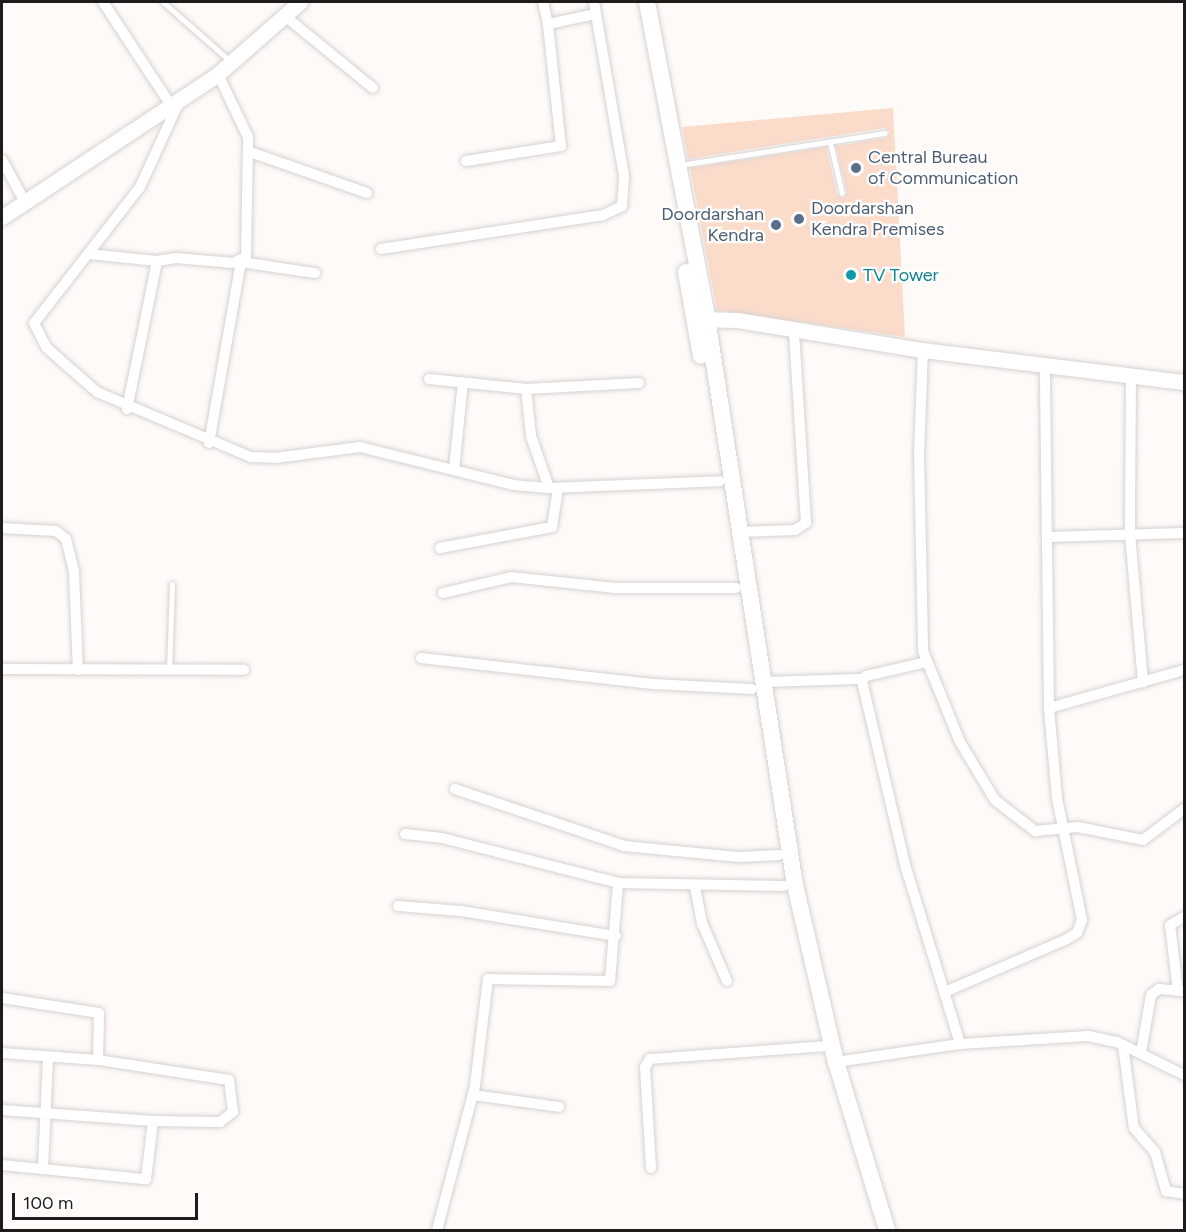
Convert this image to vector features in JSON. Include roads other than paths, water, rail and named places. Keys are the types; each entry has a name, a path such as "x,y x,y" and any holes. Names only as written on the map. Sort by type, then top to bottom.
{"main road":[{"path":"637,2 701,319 720,481 736,588 803,925 836,1044 836,1062"},
{"path":"647,2 739,532 784,886 826,1046 836,1062 887,1230"}],"street":[{"path":"104,2 175,105"},
{"path":"2,217 175,105 218,74 286,17 300,2"},
{"path":"466,160 561,146 548,24 543,2"},
{"path":"381,249 603,215 622,206 624,176 594,2"},
{"path":"548,24 595,14"},
{"path":"286,17 373,88"},
{"path":"209,443 241,262 248,250 250,152 240,112 218,74"},
{"path":"175,105 140,187 89,254 38,314 35,332 97,392 127,409 209,443 264,458 360,447 513,485 553,488 720,481"},
{"path":"250,152 367,193"},
{"path":"2,160 25,202"},
{"path":"89,254 157,261 241,262 315,273"},
{"path":"127,409 157,261"},
{"path":"701,319 794,330 923,351 1046,363 1185,382"},
{"path":"739,532 795,530 806,523 794,330"},
{"path":"923,351 919,454 926,662 960,742 995,800 1032,830 1063,827 1143,840 1185,809"},
{"path":"947,991 1067,939 1081,928 1082,911 1063,827 1049,708 1046,363"},
{"path":"1131,375 1130,534 1143,682"},
{"path":"429,379 526,389 639,383"},
{"path":"454,469 463,382"},
{"path":"440,548 552,527 553,488 531,436 526,389"},
{"path":"2,528 56,531 66,539 74,572 78,669"},
{"path":"1048,537 1185,533"},
{"path":"443,593 511,577 615,588 736,588"},
{"path":"421,658 653,684 757,686 862,679 926,662"},
{"path":"2,669 244,670"},
{"path":"1049,708 1185,670"},
{"path":"862,679 906,868 947,991 960,1044"},
{"path":"455,789 624,846 739,856 779,855"},
{"path":"405,834 442,838 618,883 695,887 784,886"},
{"path":"437,1230 473,1095 488,979 499,975 606,983 614,967 618,883"},
{"path":"695,887 702,923 727,981"},
{"path":"398,906 616,936"},
{"path":"1141,1053 1151,994 1159,989 1181,991 1170,926 1185,917"},
{"path":"2,998 99,1013 98,1060"},
{"path":"836,1062 960,1044 1088,1036 1123,1045 1185,1075"},
{"path":"1123,1045 1134,1128 1155,1152 1166,1191 1185,1194"},
{"path":"651,1168 645,1067 650,1059 826,1046"},
{"path":"2,1053 98,1060 229,1080 233,1112 220,1122 153,1121 2,1110"},
{"path":"43,1168 48,1057"},
{"path":"473,1095 559,1107"},
{"path":"2,1165 146,1179 153,1121"}],"lane":[{"path":"163,2 232,63"},
{"path":"676,166 885,133"},
{"path":"830,142 842,192"},
{"path":"169,669 172,584"}],"place":[{"name":"Central Bureau of Communication","path":"856,168"},
{"name":"Doordarshan Kendra Premises","path":"799,219"},
{"name":"Doordarshan Kendra","path":"776,225"},
{"name":"TV Tower","path":"851,275"}]}
